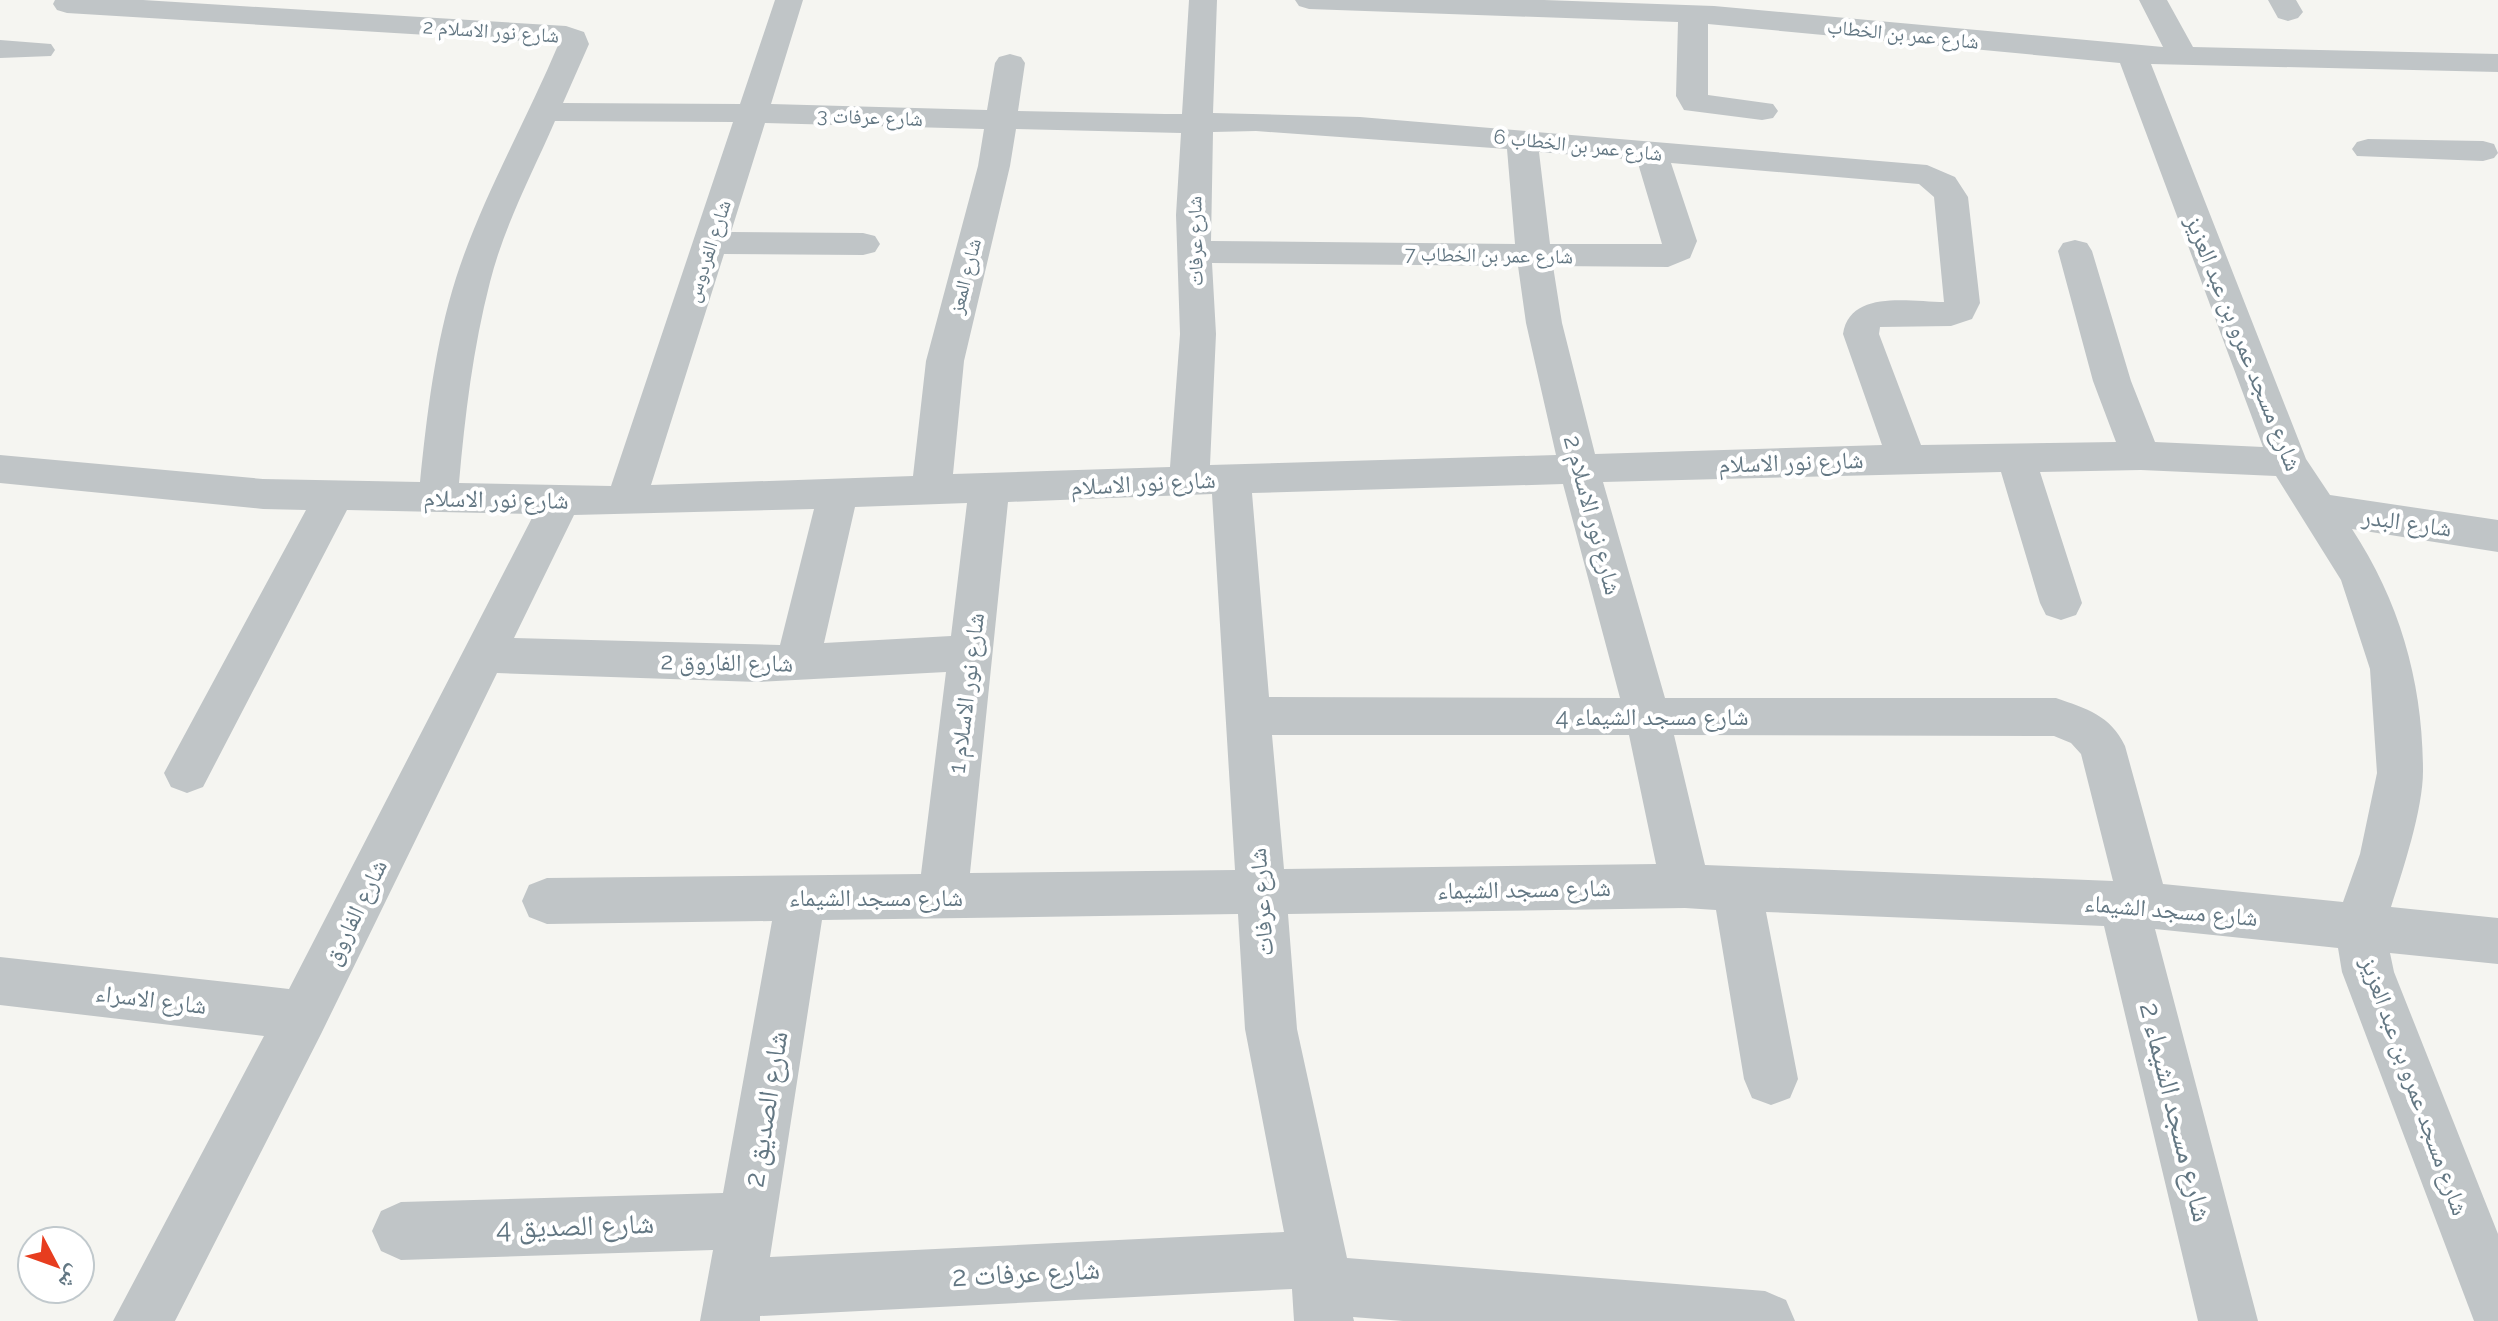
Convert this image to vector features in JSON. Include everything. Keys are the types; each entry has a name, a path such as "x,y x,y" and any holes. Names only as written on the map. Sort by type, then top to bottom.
{"street":[{"name":"شارع الفردوس","path":"626,501 789,0"},
{"name":"شارع عرفات","path":"1203,0 1195,123 1195,252 1210,480 1248,716 1271,1029 1321,1288"},
{"name":"شارع عمر بن الخطاب","path":"1309,0 1706,10 2132,55 2498,63"},
{"path":"2153,0 2183,56"},
{"name":"شارع نور الاسلام 2","path":"67,4 566,35 574,38 574,44 491,228 473,280 449,388 438,498"},
{"path":"1706,10 1692,96 1695,103 1762,111"},
{"path":"0,49 40,50"},
{"name":"شارع مسجد عمرو بن عبد العزيز","path":"2132,55 2288,462 2361,577 2392,669 2400,773 2384,854 2360,927 2368,972 2498,1308"},
{"name":"شارع المعز","path":"931,491 945,361 994,166 1010,63"},
{"name":"شارع عرفات 3","path":"544,112 753,113 999,121 1195,123"},
{"name":"شارع عمر بن الخطاب 6","path":"1195,123 1360,127 1927,175 1943,184 1951,197 1962,303 1959,311 1951,314 1875,314 1863,321 1861,334 1907,459"},
{"name":"شارع نور الاسلام 2","path":"1522,139 1544,323 1579,469 1647,715 1685,886"},
{"path":"2368,149 2483,152"},
{"name":"شارع عمر بن الخطاب 7","path":"1195,252 1668,256 1678,250 1680,241 1651,152"},
{"path":"710,243 863,244"},
{"path":"2075,251 2112,381 2141,456"},
{"name":"شارع نور الاسلام","path":"0,469 263,494 626,501 1907,459 2141,456 2288,462"},
{"path":"2016,457 2061,603"},
{"name":"شارع نور الاسلام 1","path":"943,897 989,489"},
{"path":"797,663 838,494"},
{"path":"187,773 334,496"},
{"name":"شارع الفاروق","path":"143,1321 303,1016 561,500"},
{"name":"شارع البدر","path":"2315,508 2498,536"},
{"name":"شارع الفاروق 2","path":"483,655 797,663 971,653"},
{"name":"شارع مسجد الشيماء 4","path":"1248,716 2056,717"},
{"name":"شارع مسجد الشيماء 2","path":"2056,717 2087,729 2102,746 2134,904 2228,1321"},
{"name":"شارع مسجد الشيماء","path":"547,901 1685,886 2134,904 2498,941"},
{"path":"1737,889 1771,1079"},
{"name":"شارع الصديق 2","path":"733,1304 801,897"},
{"name":"شارع الاسراء","path":"0,981 303,1016"},
{"name":"شارع الصديق 4","path":"401,1231 748,1221"},
{"name":"شارع عرفات 2","path":"733,1304 1321,1288 1765,1321"}]}
